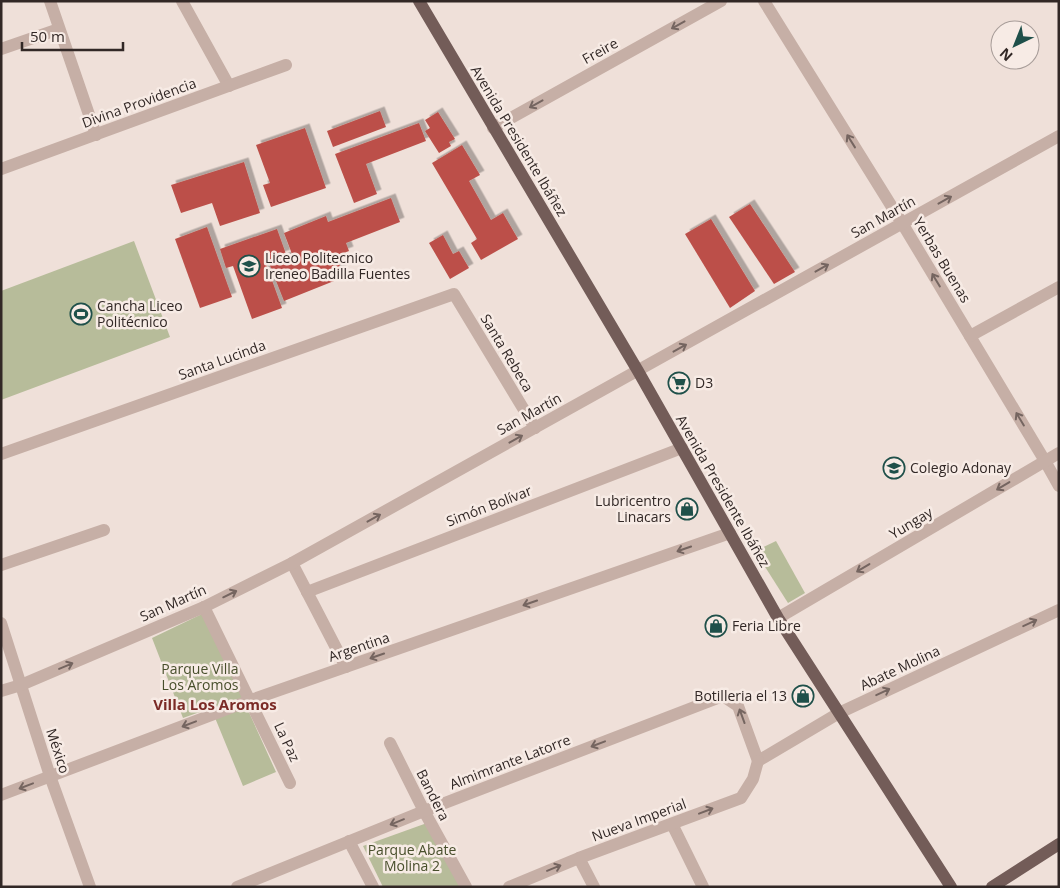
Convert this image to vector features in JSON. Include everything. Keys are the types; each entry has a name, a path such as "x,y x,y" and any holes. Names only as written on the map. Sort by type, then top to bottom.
{"main road":[{"name":"Avenida Presidente Ibáñez","path":"419,1 638,371 778,618 951,887"},
{"path":"992,887 1059,844"}],"street":[{"path":"50,1 96,135"},
{"path":"182,1 229,86"},
{"name":"Freire","path":"494,128 721,1"},
{"name":"Yerbas Buenas","path":"764,1 902,223 1059,486"},
{"path":"1,49 59,29"},
{"name":"Divina Providencia","path":"1,169 286,66"},
{"name":"San Martín","path":"1,692 204,607 292,563 1059,136"},
{"path":"970,336 1059,287"},
{"name":"Santa Rebeca","path":"454,294 535,428"},
{"name":"Santa Lucinda","path":"1,454 454,294"},
{"name":"Simón Bolívar","path":"307,592 682,448"},
{"name":"Yungay","path":"778,618 1059,453"},
{"path":"1,565 104,530"},
{"name":"Argentina","path":"1,795 251,700 730,533"},
{"path":"292,563 346,667"},
{"name":"La Paz","path":"204,607 290,783"},
{"name":"Abate Molina","path":"758,762 839,713 1059,610"},
{"name":"México","path":"1,623 50,776 90,887"},
{"name":"Almimrante Latorre","path":"237,887 424,811 722,696 738,706 758,762"},
{"name":"Bandera","path":"390,743 424,811 466,887"},
{"name":"Nueva Imperial","path":"509,887 579,858 741,798 753,778 758,762"},
{"path":"672,824 703,887"},
{"path":"349,841 373,887"},
{"path":"579,858 594,887"}],"green space":[{"name":"Cancha Liceo Politécnico","path":"134,241 170,337 1,400 1,291"},
{"path":"776,541 805,593 788,603 755,551"},
{"name":"Parque Villa Los Aromos","path":"204,613 276,772 243,786 211,708 183,718 152,638"},
{"name":"Parque Abate Molina 2","path":"427,823 462,887 383,887 363,846"}],"building":[{"path":"380,111 386,127 333,147 327,131"},
{"path":"438,112 455,139 449,142 451,146 439,153 425,131 430,128 425,120"},
{"path":"419,123 426,141 366,164 377,194 354,203 335,154"},
{"path":"305,128 326,188 271,207 263,185 270,183 256,145"},
{"path":"462,145 480,175 469,181 491,220 503,213 518,239 481,260 471,243 477,239 432,163"},
{"path":"244,162 260,213 220,226 212,203 181,213 171,185"},
{"path":"391,198 400,222 346,243 349,251 336,256 344,277 284,301 269,263 292,254 284,233 326,216 328,222"},
{"path":"750,204 795,272 774,284 729,217"},
{"path":"711,219 755,291 730,308 685,234"},
{"path":"207,227 232,297 200,308 175,239"},
{"path":"277,229 286,254 265,261 282,308 252,319 233,266 226,268 220,249"},
{"path":"443,235 453,254 459,251 469,268 450,279 429,243"}],"place":[{"name":"Liceo Politecnico Ireneo Badilla Fuentes","path":"249,266"},
{"name":"Cancha Liceo Politécnico","path":"81,314"},
{"name":"D3","path":"679,383"},
{"name":"Colegio Adonay","path":"894,468"},
{"name":"Lubricentro Linacars","path":"687,509"},
{"name":"Feria Libre","path":"716,626"},
{"name":"Botilleria el 13","path":"803,696"}],"district":[{"name":"Villa Los Aromos","path":"215,705"}]}
